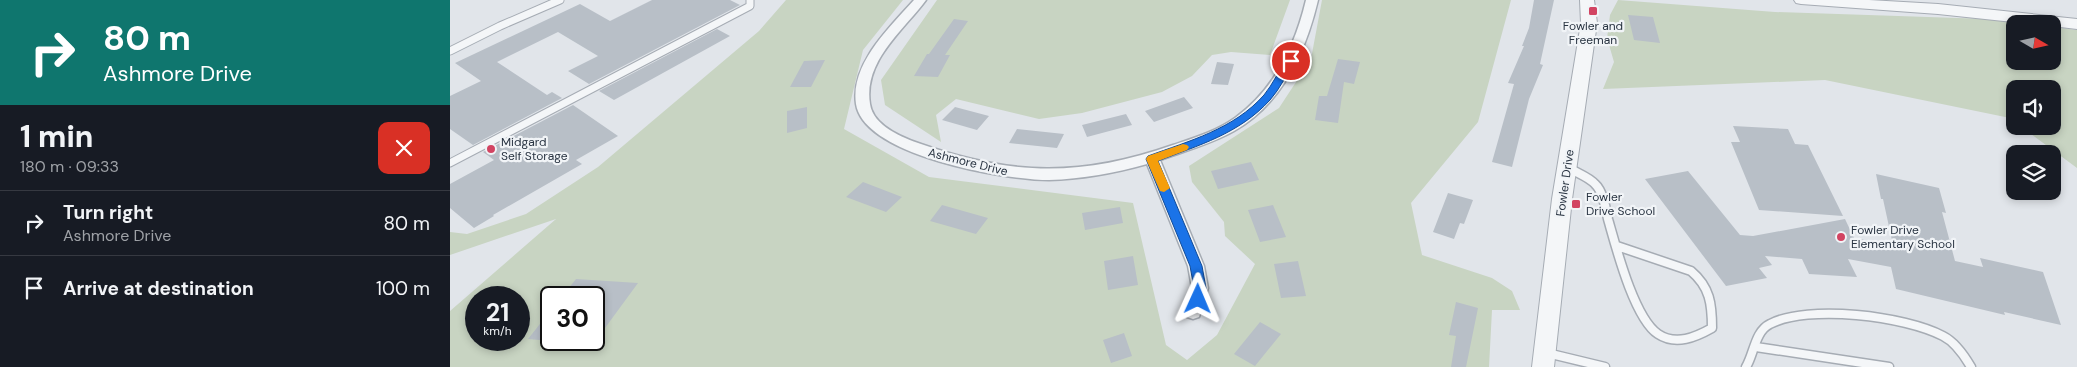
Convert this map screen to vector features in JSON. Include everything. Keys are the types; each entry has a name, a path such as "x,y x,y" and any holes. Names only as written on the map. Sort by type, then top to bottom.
{"street":[{"name":"Ashmore Drive","path":"920,0 883,44 868,71 863,90 864,106 871,121 887,134 926,151 978,167 1040,176 1069,175 1152,159 1214,135 1239,122 1267,97 1291,61 1302,37 1312,0"},
{"name":"Fowler Drive","path":"1544,360 1567,167 1589,23 1587,0"},
{"path":"1801,0 1938,8 2077,24"},
{"path":"1152,159 1196,266 1200,288 1193,312"}],"lane":[{"path":"450,51 500,26 560,0"},
{"path":"450,162 750,6 750,0"},
{"path":"1567,167 1596,184 1634,297 1643,317 1657,333 1679,340 1696,338 1712,328 1712,298 1702,279 1691,271 1618,246"},
{"path":"1746,367 1752,358 1759,335 1767,325 1809,315 1851,314 1926,328 1946,338 1966,358 1971,367"},
{"path":"1756,347 1890,367"},
{"path":"1544,360 1604,367"}],"green space":[{"path":"786,0 903,0 863,50 844,129 929,177 1133,203 1166,345 1187,360 1217,335 1255,264 1225,236 1224,222 1192,182 1189,166 1279,108 1311,59 1322,0 1511,0 1478,122 1411,203 1422,255 1492,278 1512,291 1520,310 1492,310 1489,367 450,367 450,311 465,298 465,351 530,351 530,286 479,286 556,219 450,255 450,232 467,234 526,214 598,167 759,31"},
{"path":"937,0 1290,0 1270,55 1231,52 1212,55 1192,76 1162,92 1082,113 1039,119 956,99 936,115 941,142 885,105 881,80"},
{"path":"1618,0 1775,12 1988,19 2006,21 2006,70 2061,70 2061,28 2077,30 2077,168 2061,156 2061,145 2046,145 2032,135 2061,135 2061,80 2006,80 2006,117 1825,80 1603,89 1614,62 1607,38 1610,15"}],"building":[{"path":"652,0 730,0 740,5 589,84 568,71 598,56 558,32 497,62 547,95 552,92 562,98 473,145 450,129 450,96 481,81 455,63 580,4 610,21"},
{"path":"1534,0 1554,0 1540,64 1543,65 1529,99 1512,167 1492,162 1514,84 1508,83 1524,46 1522,46 1529,28"},
{"path":"1628,15 1653,17 1660,43 1634,40"},
{"path":"954,19 968,21 945,55 950,55 938,77 914,76 927,54 929,54"},
{"path":"717,29 730,36 614,100 599,91"},
{"path":"1338,59 1360,62 1354,84 1344,82 1338,123 1315,120 1319,96 1327,96"},
{"path":"825,60 811,87 790,87 804,61"},
{"path":"1217,62 1234,64 1228,85 1211,84"},
{"path":"1184,97 1193,108 1154,122 1145,111"},
{"path":"573,105 618,136 576,160 582,164 474,228 450,208 450,184 494,160 483,152"},
{"path":"807,107 807,128 787,133 787,111"},
{"path":"955,107 989,116 977,130 942,120"},
{"path":"1126,114 1132,125 1087,137 1082,125"},
{"path":"1733,126 1788,129 1795,144 1808,145 1843,216 1759,210 1731,142 1740,142"},
{"path":"1017,129 1064,134 1057,148 1009,143"},
{"path":"1251,162 1259,180 1218,189 1211,171"},
{"path":"1688,171 1740,235 1753,236 1845,219 1854,238 1893,245 1876,174 1939,188 1946,213 1942,212 1955,261 1983,267 1980,258 2043,272 2061,325 2004,312 2005,315 1896,289 1891,267 1848,259 1857,277 1809,274 1802,259 1765,256 1772,265 1759,268 1767,278 1726,286 1645,179"},
{"path":"863,182 902,197 886,212 846,197"},
{"path":"1448,193 1473,200 1464,224 1460,223 1454,239 1433,232"},
{"path":"942,205 988,218 976,234 930,221"},
{"path":"1273,205 1286,237 1260,242 1248,210"},
{"path":"1120,207 1123,223 1085,230 1082,213"},
{"path":"1133,256 1138,285 1108,290 1104,261"},
{"path":"1298,261 1306,296 1281,298 1274,264"},
{"path":"576,279 638,283 605,328 605,286 570,286"},
{"path":"1456,302 1478,308 1466,367 1451,367 1456,336 1449,335"},
{"path":"1260,322 1281,334 1255,366 1234,354"},
{"path":"540,324 540,340 530,339"},
{"path":"1124,333 1132,356 1111,363 1103,340"}],"slow traffic":[{"path":"1164,188 1152,159 1183,147"}],"place":[{"name":"Fowler and Freeman","path":"1593,11"},
{"name":"Midgard Self Storage","path":"491,149"},
{"name":"Fowler Drive School","path":"1576,204"},
{"name":"Fowler Drive Elementary School","path":"1841,237"}],"route":[{"path":"1198,299 1200,288 1196,266 1152,159 1214,135 1239,122 1267,97 1291,61"}]}
